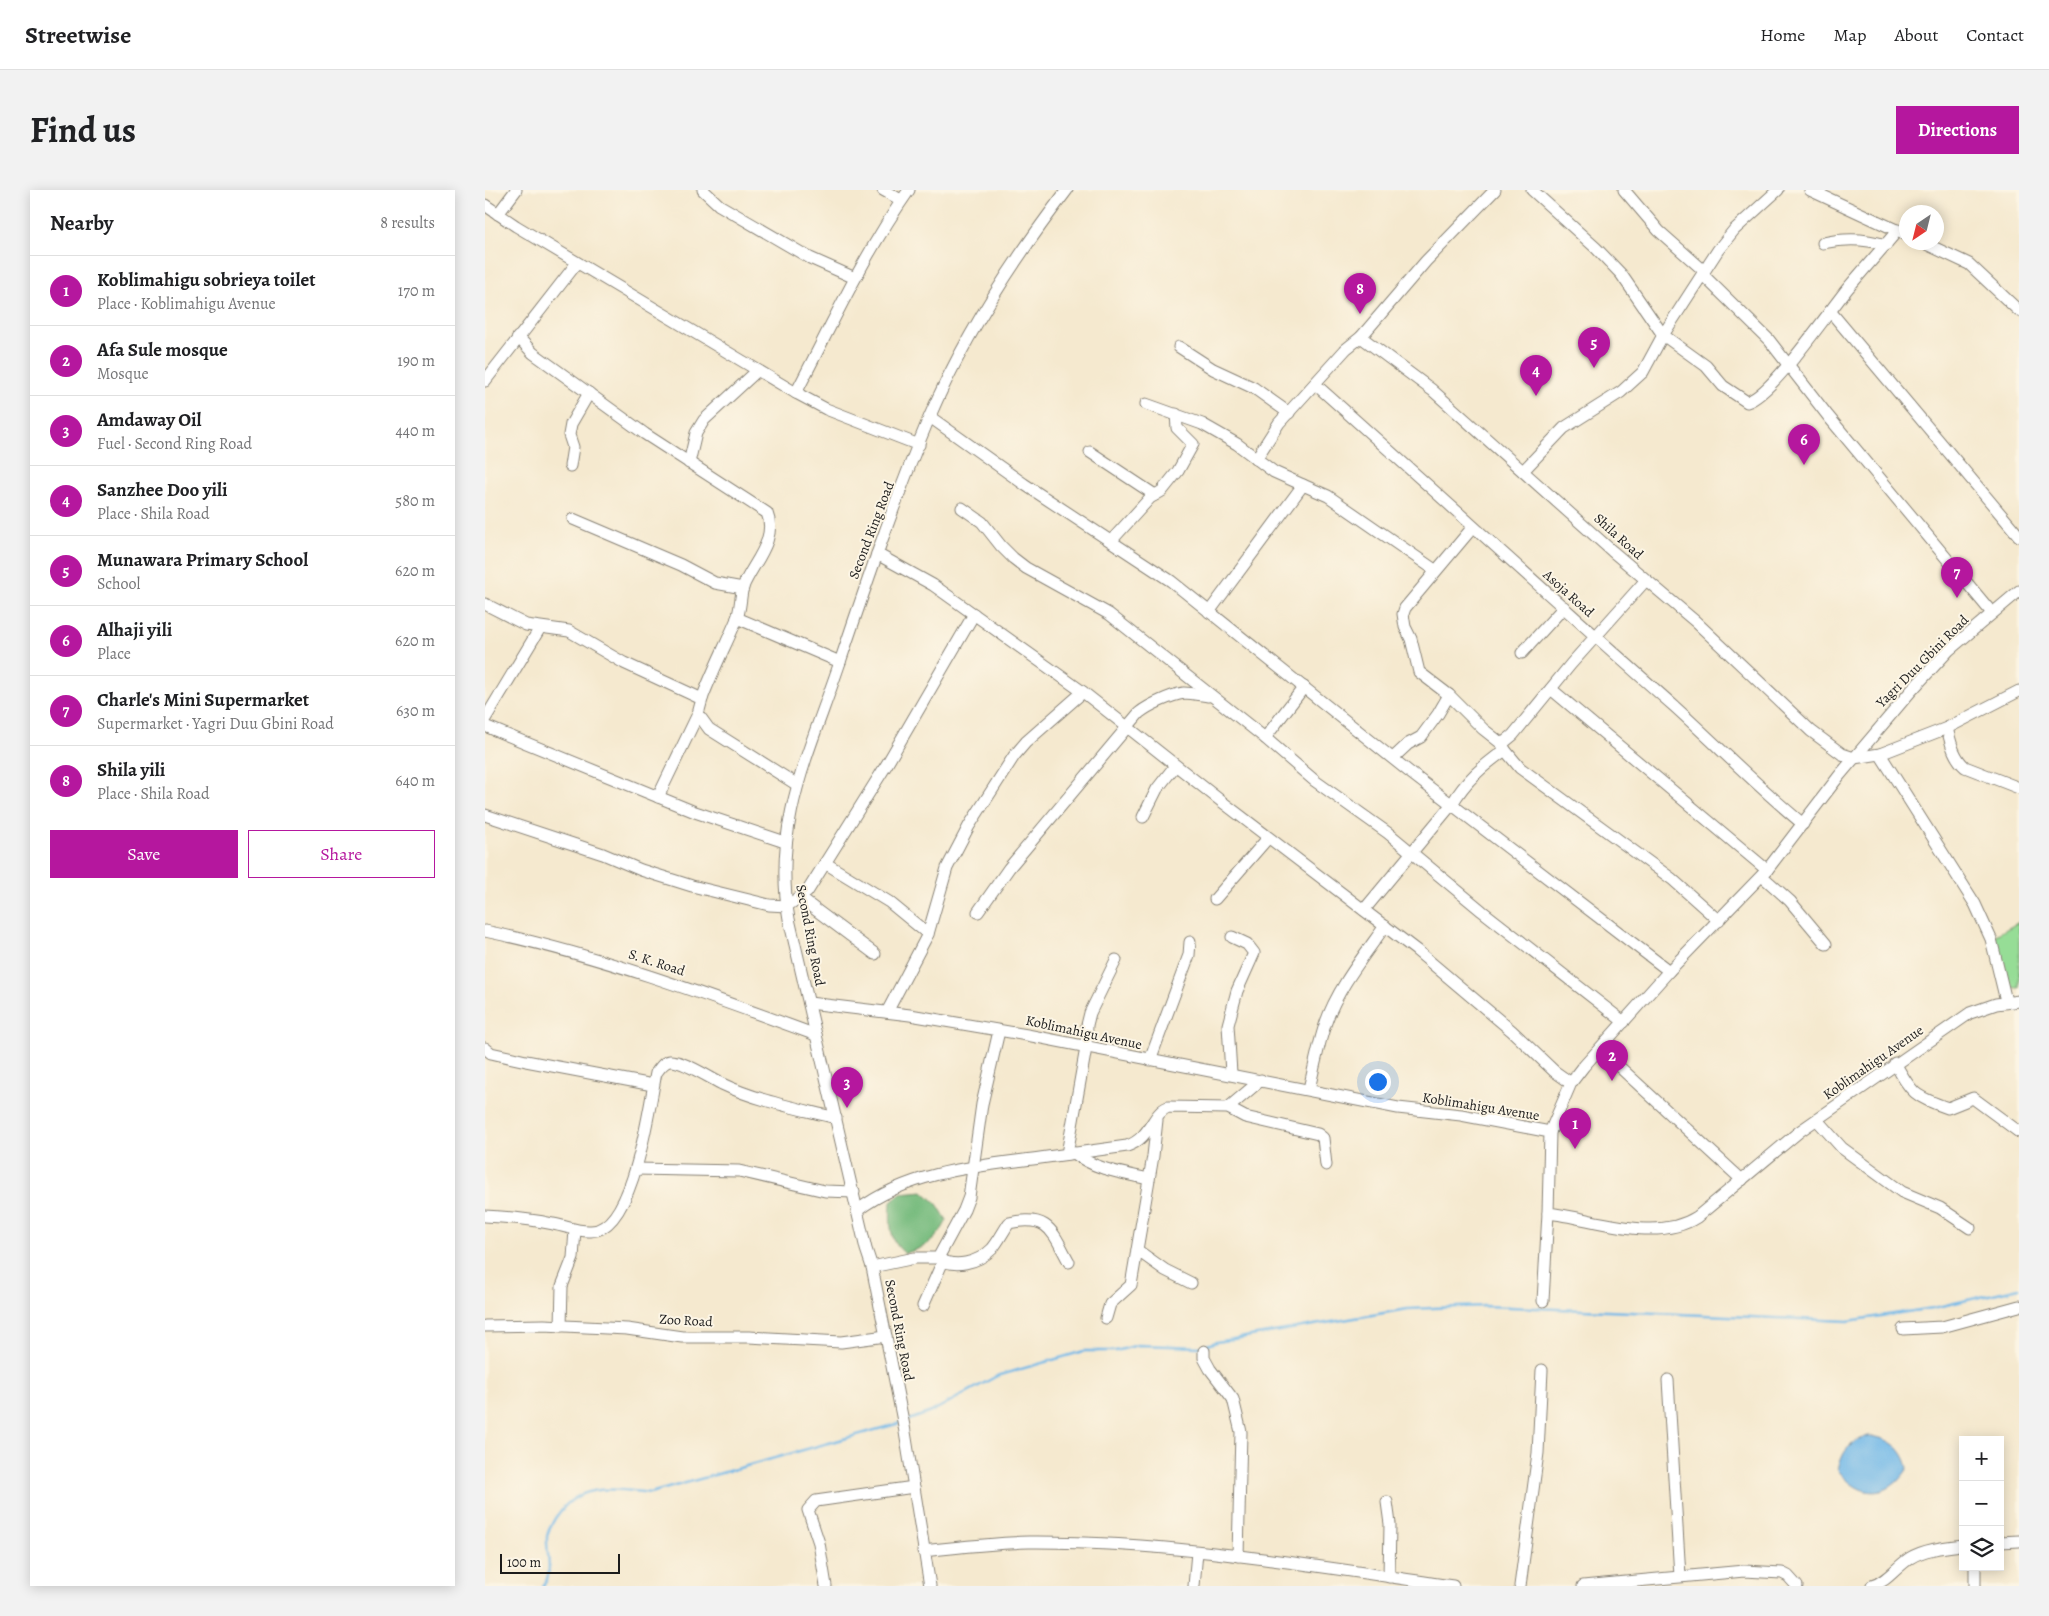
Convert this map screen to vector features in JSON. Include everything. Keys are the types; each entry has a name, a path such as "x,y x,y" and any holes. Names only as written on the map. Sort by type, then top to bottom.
{"street":[{"path":"498,214 516,190"},
{"path":"703,190 719,205 810,258 855,278"},
{"path":"883,190 901,200"},
{"path":"796,393 877,237 909,190"},
{"name":"Second Ring Road","path":"930,1586 904,1426 872,1266 866,1249 787,906 785,842 796,784 877,554 930,417 965,346 1019,259 1067,190"},
{"path":"1256,459 1279,423 1346,349 1361,337 1426,261 1495,190"},
{"path":"1532,190 1596,248 1621,274 1663,335 1705,366 1723,386 1747,402 1758,395 1790,364 1830,311 1886,245 1899,235"},
{"path":"1624,190 1659,231 1703,270 1705,276 1740,309 1790,364 1828,416 1992,613"},
{"path":"1523,471 1564,428 1629,386 1643,372 1663,335 1703,270 1734,230 1778,190"},
{"path":"1810,190 1899,232"},
{"path":"485,205 577,263 796,393 826,409 919,445"},
{"path":"1823,243 1856,239 1870,240 1886,245"},
{"path":"1939,250 1969,264 2019,311"},
{"path":"485,381 577,263"},
{"path":"1830,311 2019,536"},
{"path":"518,337 533,353 589,393 689,463 767,513 770,522 770,531 754,569 743,588 742,601 737,618 715,663 698,714 658,797"},
{"name":"Shila Road","path":"1361,337 1432,390 1713,637 1811,731 1842,754 1854,758"},
{"path":"1179,347 1213,369 1254,388 1289,413"},
{"path":"689,463 696,434 704,420 757,371"},
{"name":"Asoja Road","path":"1315,384 1693,723 1769,796 1803,824"},
{"path":"570,466 573,447 569,435 571,424 589,393"},
{"path":"1146,404 1202,424 1274,472 1328,496 1435,570"},
{"path":"1111,541 1162,490 1178,471 1193,444 1177,428 1176,414"},
{"path":"930,417 1024,484 1171,581 1393,758 1669,971"},
{"path":"1090,452 1155,495"},
{"path":"1209,612 1303,485"},
{"path":"962,508 981,522 1001,546 1026,568 1109,614 1265,738 1315,781 1412,852 1482,911 1624,1022"},
{"path":"573,518 659,555 715,583 743,588"},
{"path":"1473,527 1407,603 1403,614 1419,672 1449,695 1503,747 1520,768 1672,879 1719,921"},
{"path":"877,554 933,585 1083,692 1175,766 1385,926 1512,1031 1554,1072 1571,1083"},
{"path":"1364,910 1452,804 1462,787 1477,770 1503,747 1595,637 1646,580"},
{"name":"Yagri Duu Gbini Road","path":"1550,1132 1571,1083 1669,971 1765,873 1885,720 1931,669 1992,613 2018,595"},
{"path":"485,604 513,619 540,628 551,627 569,631 624,663 702,699"},
{"path":"1522,653 1564,607"},
{"path":"485,815 692,886 769,905 787,906 807,892 825,864 887,764 974,614"},
{"path":"737,618 840,662"},
{"path":"485,719 540,628"},
{"path":"1265,738 1304,687"},
{"path":"1551,689 1765,873 1826,944"},
{"path":"1854,758 1880,754 1947,728 2019,691"},
{"path":"887,1012 928,934 952,858 1014,756 1026,742 1083,692"},
{"path":"978,912 1009,868 1126,726 1139,713 1151,704 1185,693 1210,696"},
{"path":"1393,758 1408,744 1421,737 1449,695"},
{"path":"698,714 709,729 796,784"},
{"path":"485,726 658,797 785,842"},
{"path":"1947,728 1952,750 1958,761 1965,767 2019,788"},
{"path":"1880,754 1975,904 1991,939 2006,1001"},
{"path":"1143,817 1157,789 1175,766"},
{"path":"1215,899 1268,838"},
{"path":"825,864 889,902 928,934"},
{"path":"800,898 875,954"},
{"path":"1309,1089 1325,1025 1357,965 1385,926"},
{"name":"S. K. Road","path":"485,933 605,961 816,1035"},
{"path":"1231,1073 1227,1025 1237,991 1254,952 1247,944 1232,937"},
{"path":"1150,1060 1189,955 1190,942"},
{"path":"1071,1153 1086,1048 1087,1025 1090,1013 1117,960"},
{"name":"Koblimahigu Avenue","path":"809,1003 887,1012 999,1031 1150,1060 1231,1073 1398,1108 1469,1117 1550,1132 1548,1213 1665,1230 1689,1222 1817,1120 1895,1063 1970,1012 2006,1001 2019,1001"},
{"path":"923,1306 941,1260 964,1210 982,1104 999,1031"},
{"path":"485,1048 491,1053 526,1062 653,1085"},
{"path":"1599,1050 1742,1180"},
{"path":"485,1216 522,1218 557,1224 575,1230 592,1231 603,1228 610,1222 624,1201 636,1169 656,1073 663,1063 677,1062 741,1093 798,1110 836,1118"},
{"path":"1895,1063 1911,1091 1919,1097 1947,1108 1973,1098 2019,1132"},
{"path":"1228,1108 1261,1080"},
{"path":"1106,1318 1110,1304 1131,1285 1157,1118 1160,1110 1168,1107 1228,1108 1245,1117 1318,1134 1323,1138 1326,1165"},
{"path":"858,1210 877,1197 909,1182 973,1165 1136,1143 1157,1118"},
{"path":"1817,1120 1842,1148 1902,1192 1940,1208 1971,1228"},
{"path":"1071,1153 1100,1168 1149,1179"},
{"path":"636,1169 739,1171 825,1191 854,1192"},
{"path":"1543,1301 1548,1213"},
{"path":"872,1266 915,1258 963,1263 981,1258 992,1249 1009,1223 1027,1219 1043,1224 1052,1232 1069,1262"},
{"path":"561,1326 562,1286 573,1255 575,1230"},
{"path":"1137,1250 1165,1270 1191,1283"},
{"path":"1903,1329 1942,1327 2019,1306"},
{"name":"Zoo Road","path":"485,1326 561,1326 627,1330 682,1337 749,1337 841,1342 886,1336"},
{"path":"1204,1352 1204,1358 1210,1369 1233,1399 1241,1432 1238,1556"},
{"path":"1520,1586 1538,1453 1542,1370"},
{"path":"1668,1380 1680,1576"},
{"path":"826,1586 819,1543 808,1510 811,1504 816,1501 914,1487"},
{"path":"1387,1502 1390,1524 1389,1577"},
{"path":"2004,1542 2019,1541"},
{"path":"923,1551 1029,1542 1197,1552 1453,1586"},
{"path":"1872,1586 1887,1578 1910,1558 1925,1552 1959,1546"},
{"path":"1194,1586 1197,1552"},
{"path":"1583,1586 1744,1571 1773,1571 1788,1576 1797,1586"},
{"path":"1975,1571 1975,1586"}],"green space":[{"path":"2019,922 2019,988 2005,987 1994,936"},
{"path":"923,1191 937,1204 947,1220 931,1242 905,1253 895,1243 891,1230 891,1201 901,1193"}],"water":[{"path":"1868,1436 1888,1441 1899,1449 1908,1468 1892,1486 1874,1492 1865,1491 1855,1486 1838,1470 1847,1448"}],"waterway":[{"path":"906,1421 931,1412 997,1376 1084,1351 1116,1351 1138,1345 1201,1347 1216,1342 1407,1309 1485,1306 1848,1321 1933,1308 2019,1288"},
{"path":"543,1586 549,1569 547,1543 549,1531 559,1513 578,1496 589,1492 612,1489 650,1493 900,1423"}],"place":[{"name":"Shila yili","path":"1360,314"},
{"name":"Munawara Primary School","path":"1594,368"},
{"name":"Sanzhee Doo yili","path":"1536,396"},
{"name":"Alhaji yili","path":"1804,465"},
{"name":"Charle's Mini Supermarket","path":"1957,598"},
{"name":"Afa Sule mosque","path":"1612,1081"},
{"name":"Amdaway Oil","path":"847,1108"},
{"name":"Koblimahigu sobrieya toilet","path":"1575,1149"}]}
